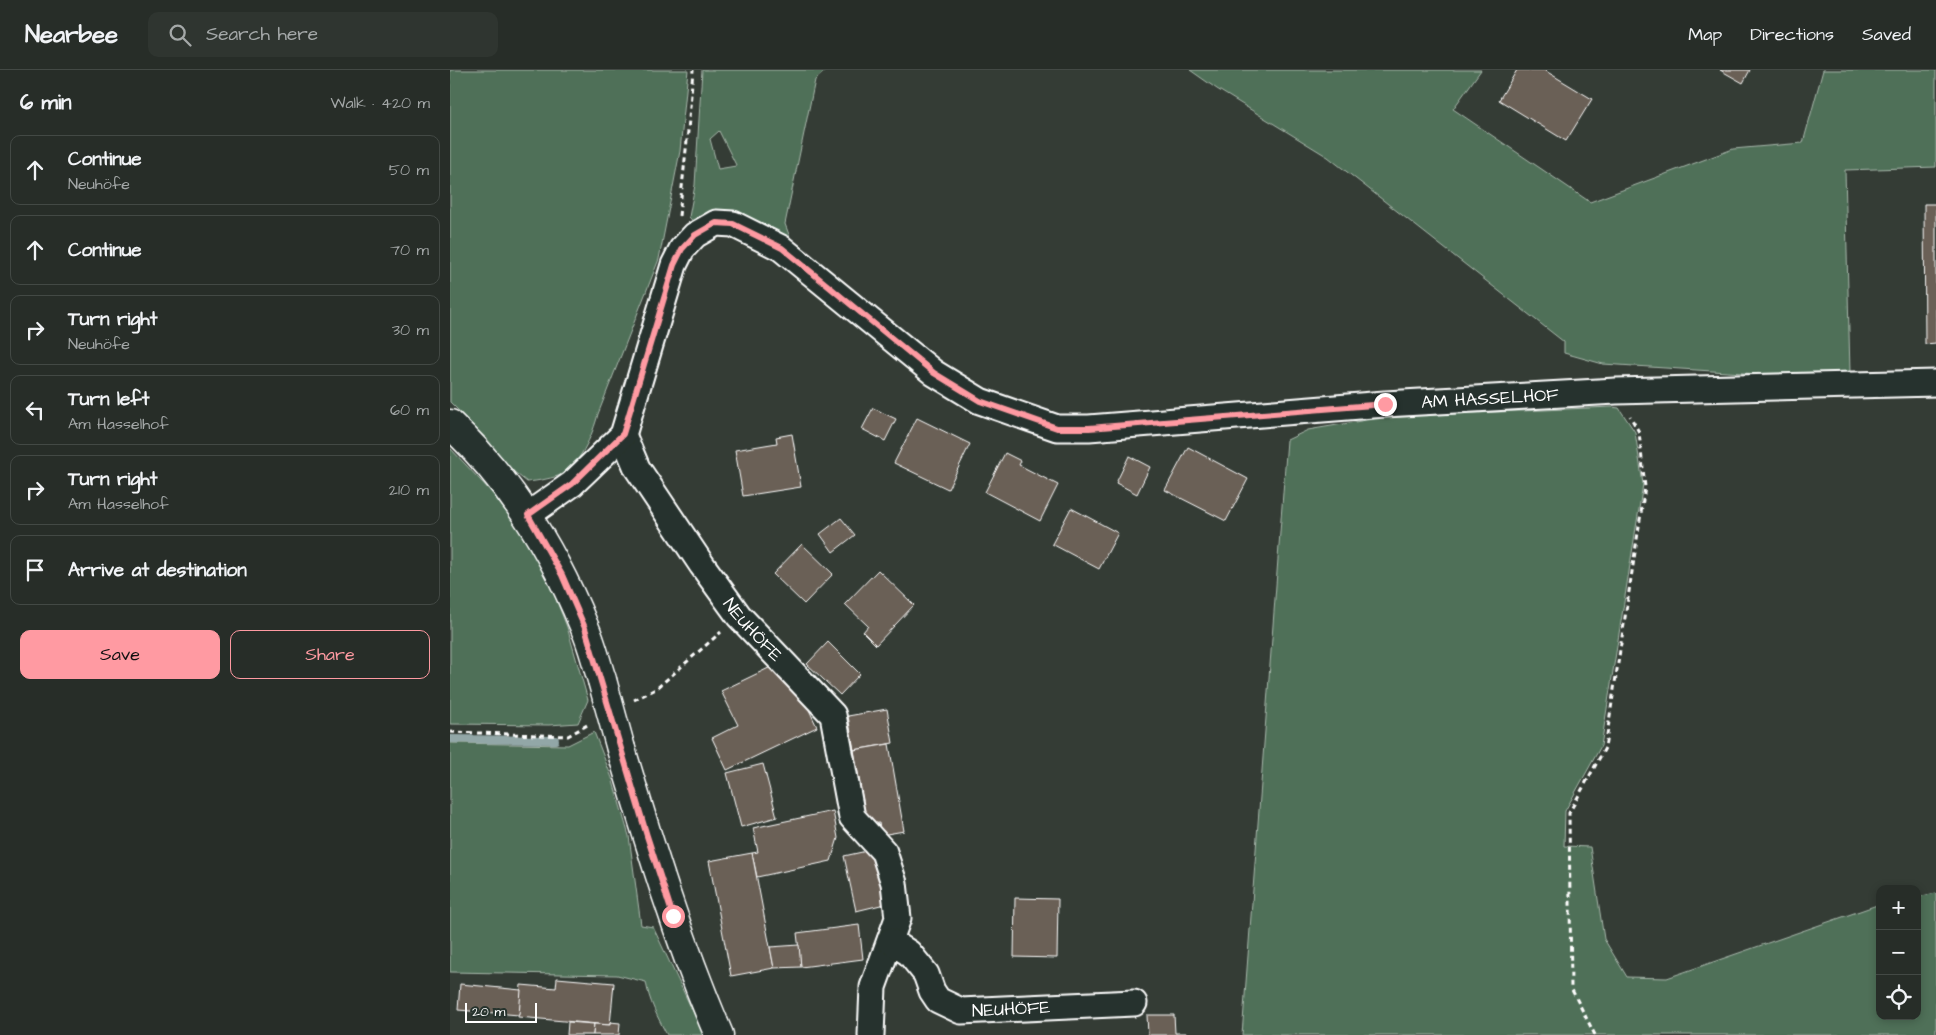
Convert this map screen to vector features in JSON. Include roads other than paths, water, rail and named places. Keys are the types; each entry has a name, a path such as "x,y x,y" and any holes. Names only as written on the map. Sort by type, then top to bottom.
{"street":[{"name":"AM HASSELHOF","path":"623,434 674,265 682,249 695,235 716,223 733,224 782,248 934,373 980,401 1057,428 1089,428 1385,404 1616,392 1936,383"},
{"path":"450,424 491,468 528,515 566,584 585,628 602,680 621,749 673,916 719,1035"},
{"path":"528,515 572,484 623,434"},
{"name":"NEUHÖFE","path":"623,434 638,468 702,565 739,616 833,715 852,818 884,852 894,883 898,918 873,987 872,1035"},
{"name":"NEUHÖFE","path":"890,941 915,960 926,974 932,991 938,1000 961,1011 1134,1003"}],"waterway":[{"path":"450,739 555,740"}]}
